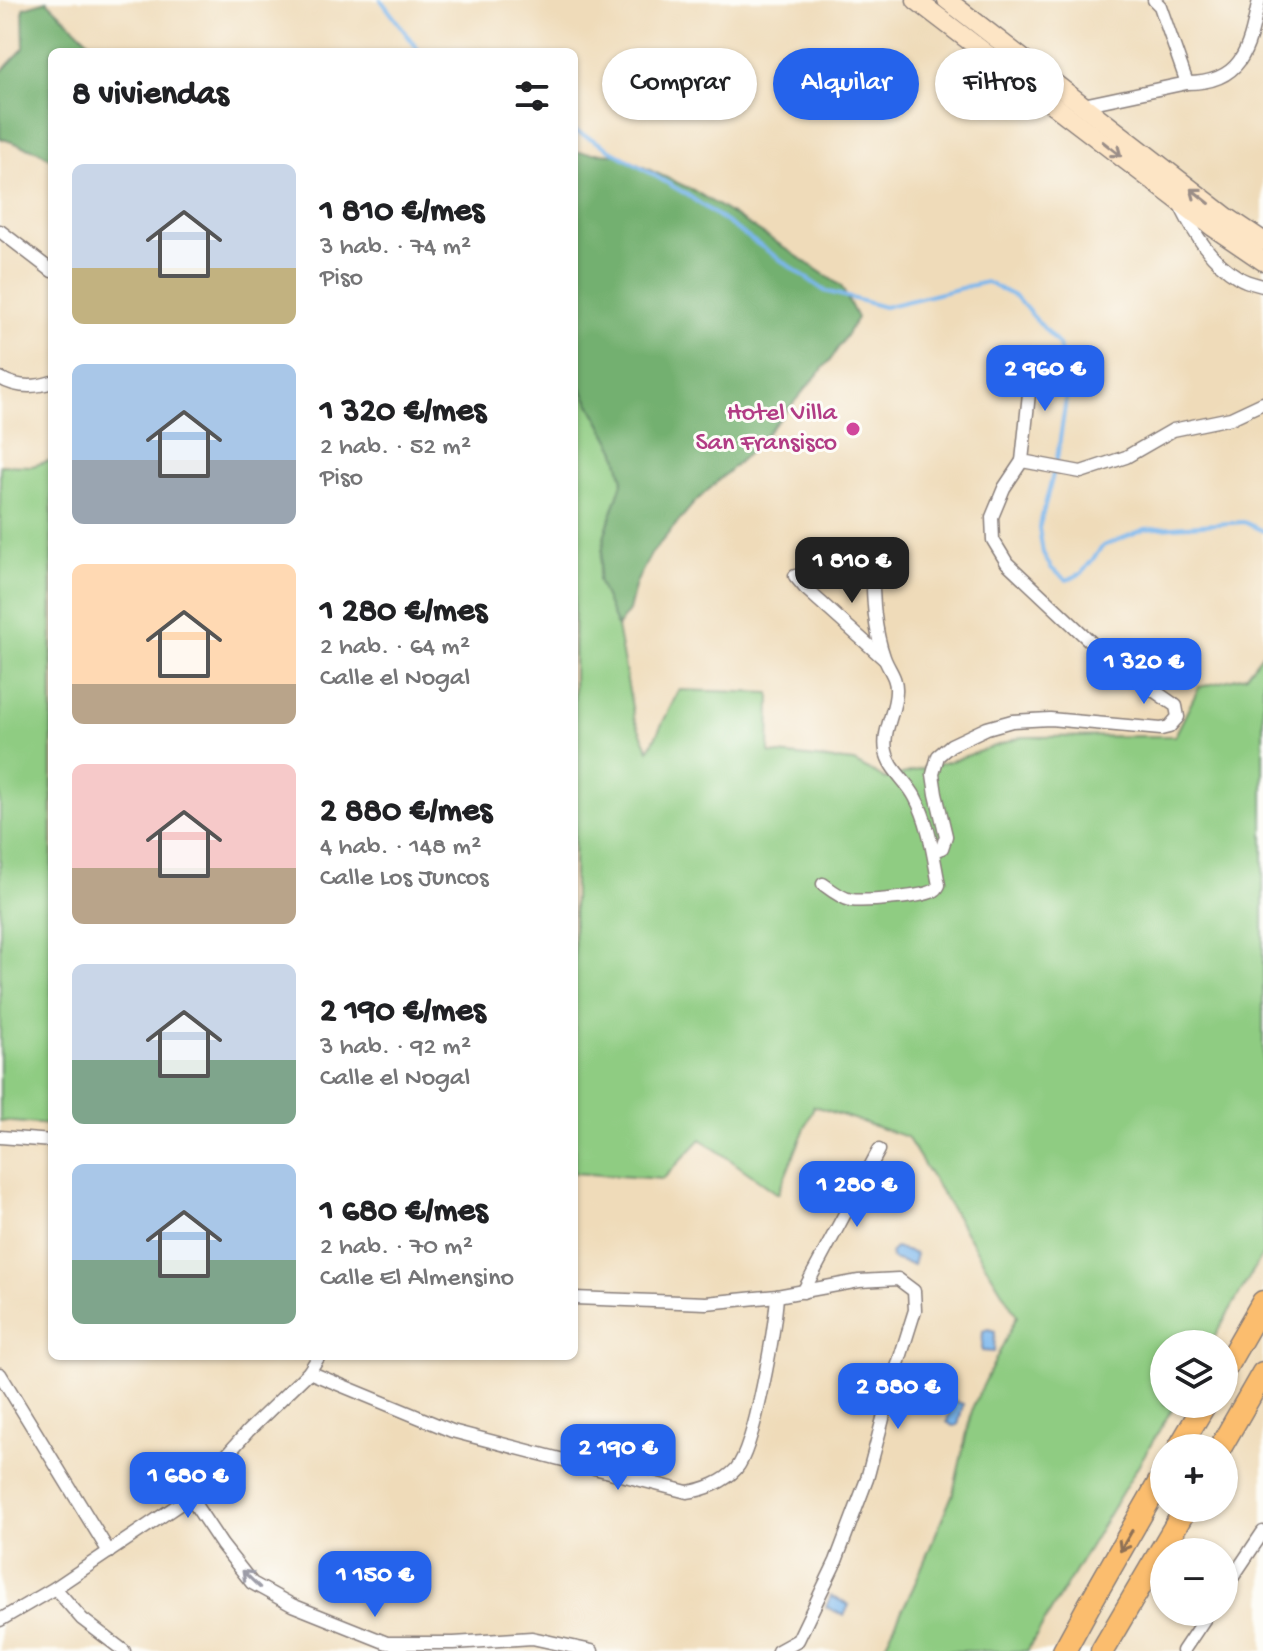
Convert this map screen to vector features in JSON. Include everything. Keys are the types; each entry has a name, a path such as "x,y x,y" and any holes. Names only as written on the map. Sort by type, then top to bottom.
{"highway":[{"path":"1238,1346 1263,1302"},
{"path":"1228,1434 1263,1373"},
{"path":"1064,1651 1150,1498"},
{"path":"1102,1651 1178,1522"},
{"path":"1047,1651 1088,1607"}],"main road":[{"path":"916,0 1240,247 1263,261"},
{"path":"947,0 1227,217 1263,241"}],"street":[{"path":"1154,0 1160,6 1187,83"},
{"path":"1083,105 1221,78 1235,68 1245,54 1259,0"},
{"path":"1178,200 1209,254 1239,278 1263,286"},
{"path":"0,231 48,268"},
{"path":"934,851 942,848 946,836 933,774 938,756 951,745 987,728 1012,721 1050,719 1161,729 1169,727 1178,717 1176,706 1110,660 1007,563 993,540 992,517 1004,488 1022,461 1031,374"},
{"path":"0,378 11,384 37,387 48,383"},
{"path":"1022,461 1081,472 1126,457 1173,430 1231,418 1263,403"},
{"path":"872,560 873,609 884,659"},
{"path":"795,576 884,659 894,675 897,690 886,730 886,751 918,802 934,851 939,885 935,891 850,900 823,884"},
{"path":"0,1137 48,1141"},
{"path":"803,1292 879,1150"},
{"path":"578,1298 706,1303 777,1296 859,1281 898,1279 914,1291 915,1310 867,1479 836,1561 798,1640 778,1651"},
{"path":"309,1372 452,1431 687,1492 701,1490 738,1468 751,1438 776,1319 777,1296"},
{"path":"0,1620 55,1588 190,1497 248,1431 309,1372 316,1360"},
{"path":"0,1374 109,1552"},
{"path":"190,1497 252,1583 292,1605 385,1647 532,1638 592,1651"},
{"path":"1238,1569 1263,1532"},
{"path":"55,1588 82,1619 124,1651"},
{"path":"1183,1651 1200,1626"}],"green space":[{"path":"47,1 96,48 48,48 48,157 0,138 0,73 24,48 23,8"},
{"path":"578,152 615,154 693,190 841,286 857,318 832,358 757,445 694,503 651,554 636,583 629,611 617,627 598,580 605,534 623,480 616,451 578,382"},
{"path":"578,382 616,451 623,480 605,534 598,580 617,627 634,718 649,750 679,690 770,693 769,753 854,762 885,779 1022,737 1175,736 1199,687 1245,676 1263,653 1263,1254 1218,1330 1150,1330 1150,1418 1167,1418 1157,1434 1150,1434 1150,1446 1027,1651 882,1651 913,1588 953,1493 973,1406 1017,1316 907,1137 814,1106 778,1194 701,1139 663,1179 578,1173"},
{"path":"48,461 48,1125 0,1121 0,465 32,466"}],"water":[{"path":"895,1248 916,1254 913,1265 892,1259 890,1253"},
{"path":"983,1331 995,1331 994,1352 982,1351"},
{"path":"952,1401 963,1404 958,1425 953,1426 947,1422"},
{"path":"831,1596 849,1605 844,1616 826,1607"}],"waterway":[{"path":"381,0 417,48"},
{"path":"578,133 686,194 825,291 884,307 986,282 1016,297 1059,345 1068,386 1057,459 1039,528 1043,553 1052,569 1067,580 1082,573 1103,546 1145,529 1244,522 1263,531"}],"place":[{"name":"Hotel Villa San Fransisco","path":"853,429"}]}
